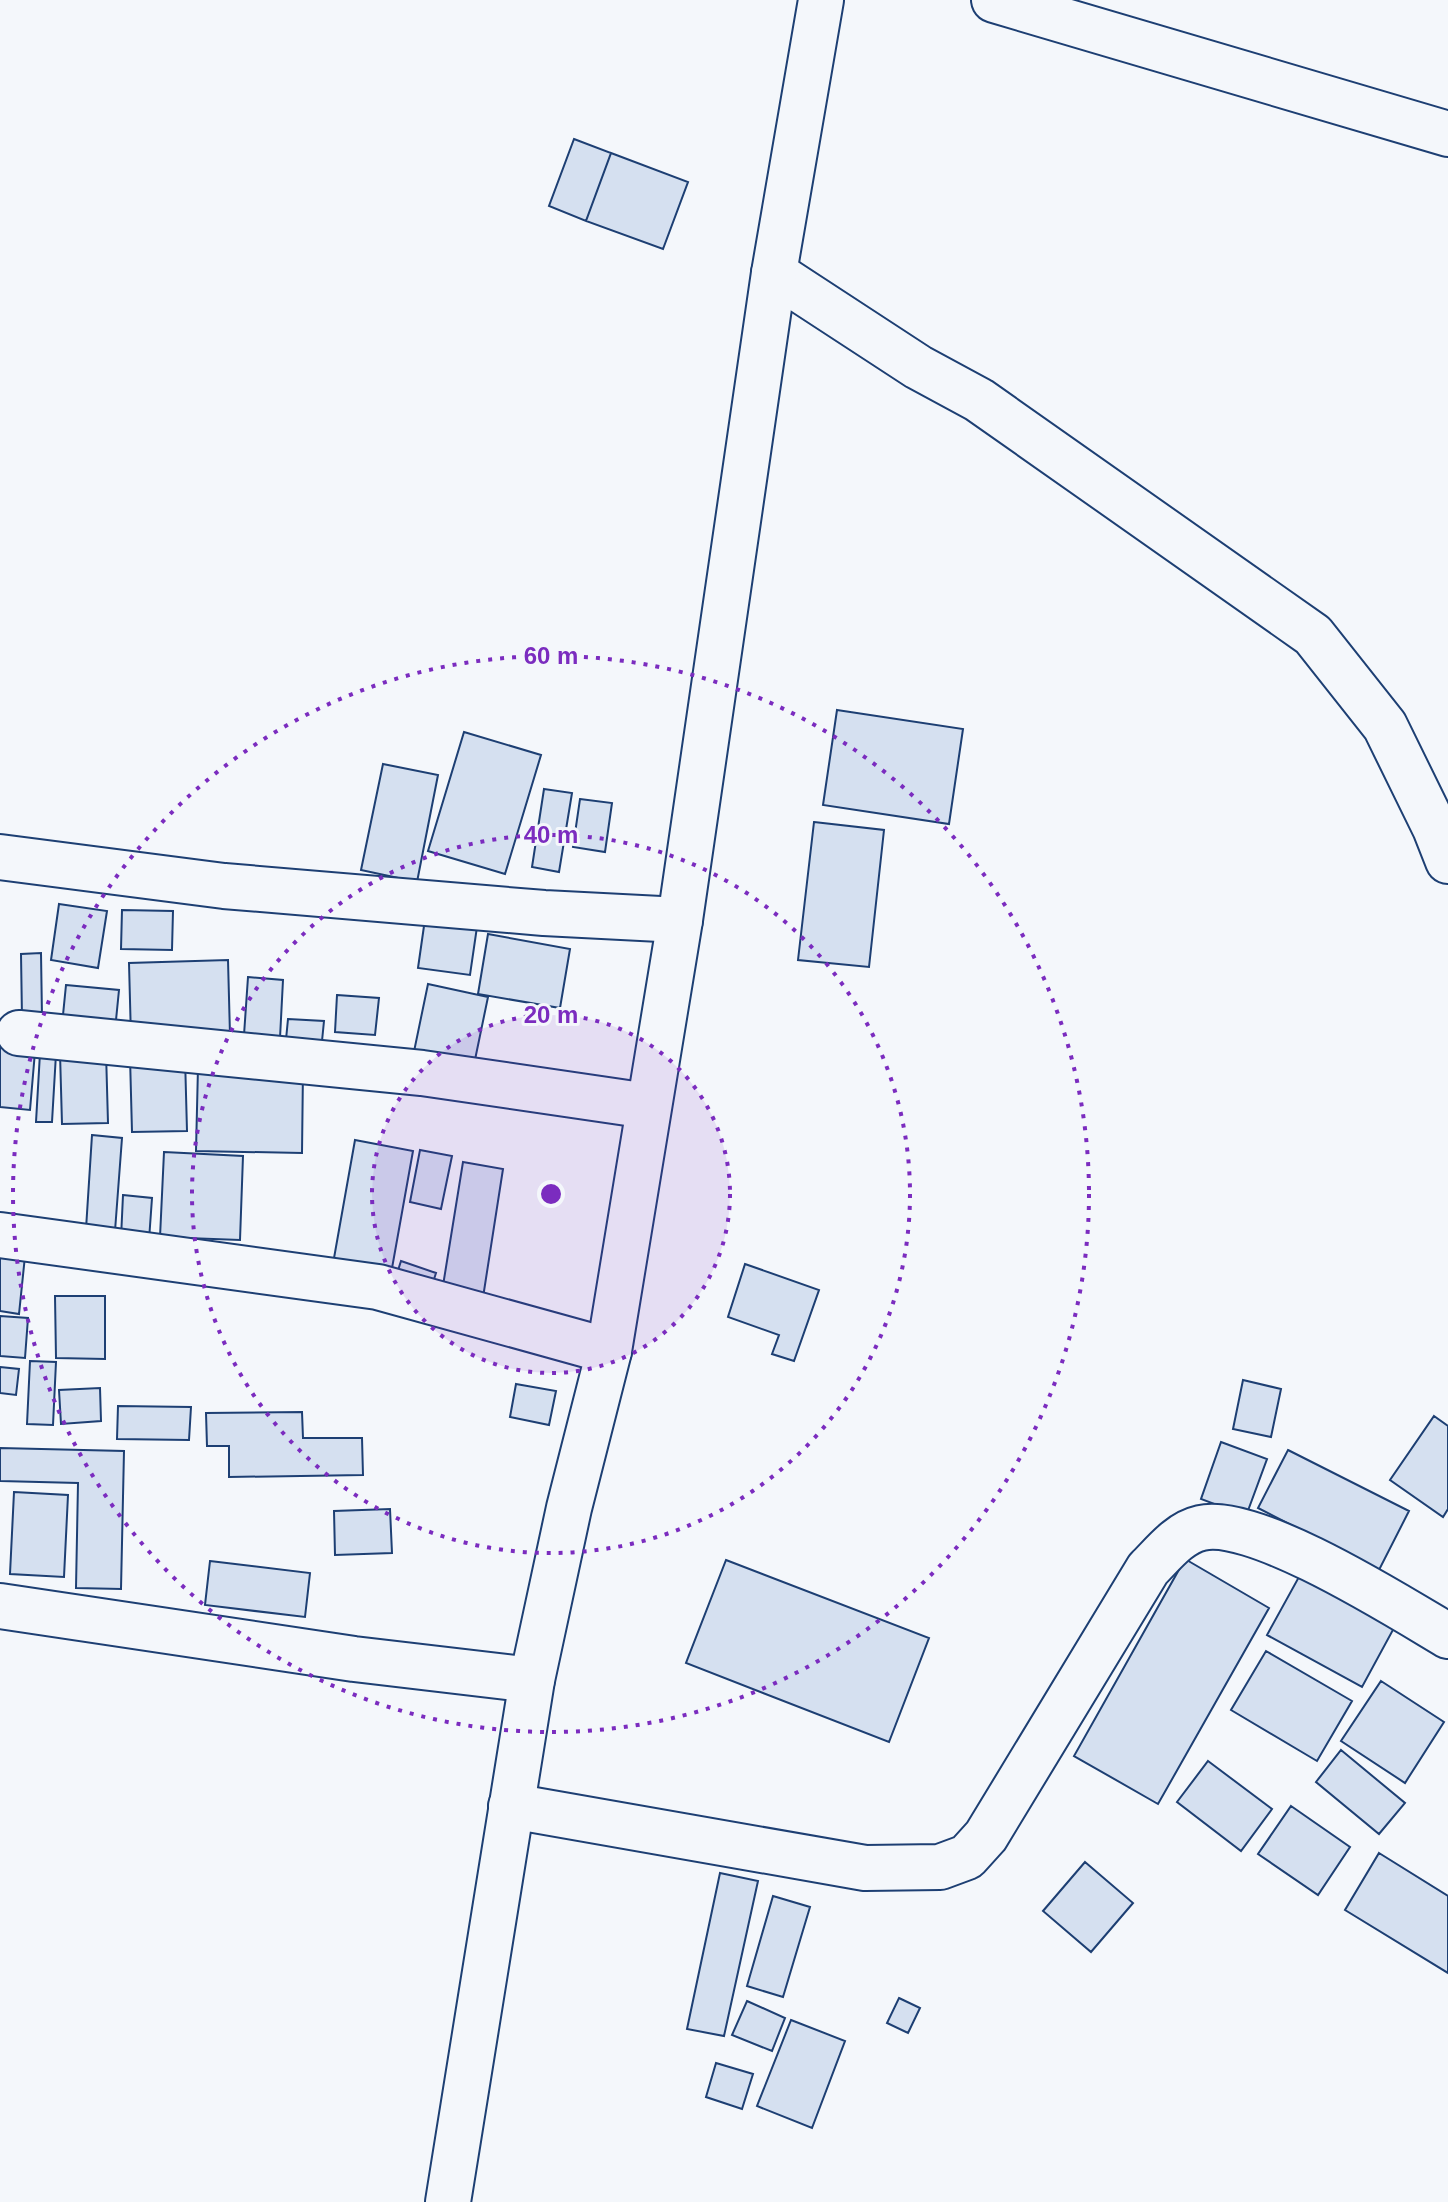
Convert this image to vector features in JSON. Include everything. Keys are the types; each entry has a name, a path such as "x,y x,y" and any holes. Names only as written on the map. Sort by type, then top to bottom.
{"street":[{"path":"448,2202 532,1680 569,1508 609,1351 680,920 774,273 821,0"},
{"path":"994,0 1448,134"},
{"path":"774,273 918,367 979,400 1313,635 1385,726 1448,861"},
{"path":"0,857 224,886 544,913 680,920"},
{"path":"19,1033 422,1073 648,1106"},
{"path":"0,1235 378,1287 609,1351"},
{"path":"511,1806 865,1868 940,1867 967,1857 986,1836 1148,1569 1183,1534 1204,1527 1238,1529 1321,1562 1448,1636"},
{"path":"0,1606 354,1659 532,1680"}],"building":[{"path":"574,139 611,153 586,221 549,206"},
{"path":"611,153 688,182 663,249 586,221"},
{"path":"837,710 963,729 949,824 823,805"},
{"path":"464,732 541,755 505,874 428,851"},
{"path":"383,764 438,775 417,882 361,870"},
{"path":"544,789 572,793 559,872 532,867"},
{"path":"580,799 612,803 605,852 573,847"},
{"path":"814,822 884,830 869,967 798,960"},
{"path":"59,904 107,911 98,968 51,960"},
{"path":"122,910 173,911 172,950 121,949"},
{"path":"426,912 478,920 470,975 418,968"},
{"path":"488,934 570,949 560,1008 478,994"},
{"path":"41,953 42,1017 22,1018 21,954"},
{"path":"228,960 230,1035 131,1038 129,963"},
{"path":"248,977 283,980 280,1038 244,1035"},
{"path":"428,984 488,997 471,1079 411,1066"},
{"path":"66,985 119,990 115,1030 62,1025"},
{"path":"337,995 379,998 375,1035 335,1032"},
{"path":"288,1019 324,1021 321,1051 285,1050"},
{"path":"0,1036 36,1040 30,1110 0,1107"},
{"path":"106,1052 108,1123 62,1124 60,1053"},
{"path":"40,1053 56,1054 52,1122 36,1122"},
{"path":"130,1057 185,1057 187,1131 132,1132"},
{"path":"198,1067 303,1069 302,1153 196,1151"},
{"path":"92,1135 122,1138 115,1231 86,1229"},
{"path":"355,1140 413,1151 389,1285 331,1275"},
{"path":"420,1150 452,1156 441,1209 410,1202"},
{"path":"164,1152 243,1156 240,1240 160,1237"},
{"path":"463,1162 503,1169 482,1304 441,1298"},
{"path":"123,1195 152,1198 149,1240 121,1238"},
{"path":"0,1254 25,1256 19,1314 0,1311"},
{"path":"401,1261 436,1273 427,1301 392,1289"},
{"path":"745,1264 819,1290 794,1361 772,1354 779,1335 728,1317"},
{"path":"55,1296 105,1296 105,1359 56,1358"},
{"path":"0,1316 28,1318 25,1358 0,1356"},
{"path":"30,1361 56,1362 53,1425 27,1424"},
{"path":"0,1367 19,1369 16,1395 0,1393"},
{"path":"1243,1380 1281,1389 1271,1437 1233,1429"},
{"path":"516,1384 556,1391 549,1425 510,1417"},
{"path":"100,1388 101,1421 61,1424 59,1390"},
{"path":"118,1406 191,1407 189,1440 117,1439"},
{"path":"302,1412 303,1438 362,1438 363,1475 229,1477 229,1446 207,1446 206,1413"},
{"path":"1434,1416 1448,1426 1448,1509 1443,1517 1390,1480"},
{"path":"1221,1442 1267,1459 1246,1516 1201,1499"},
{"path":"0,1448 124,1451 121,1589 76,1588 78,1483 0,1481"},
{"path":"1288,1450 1409,1511 1379,1570 1258,1508"},
{"path":"14,1492 68,1495 64,1577 10,1574"},
{"path":"390,1509 392,1553 335,1555 334,1511"},
{"path":"1185,1559 1269,1608 1158,1804 1074,1756"},
{"path":"726,1560 929,1638 889,1742 686,1663"},
{"path":"210,1561 310,1573 305,1617 205,1605"},
{"path":"1300,1575 1394,1628 1362,1687 1267,1635"},
{"path":"1266,1651 1352,1701 1317,1761 1231,1710"},
{"path":"1381,1681 1444,1722 1405,1783 1341,1741"},
{"path":"1341,1750 1405,1803 1379,1834 1316,1782"},
{"path":"1208,1761 1272,1809 1241,1851 1177,1802"},
{"path":"1291,1806 1350,1847 1318,1895 1258,1854"},
{"path":"1379,1853 1448,1896 1448,1973 1345,1910"},
{"path":"1085,1862 1133,1903 1091,1952 1043,1911"},
{"path":"720,1873 758,1881 724,2036 687,2029"},
{"path":"773,1896 810,1907 783,1997 747,1986"},
{"path":"899,1998 920,2008 908,2033 887,2023"},
{"path":"747,2001 785,2018 772,2051 732,2035"},
{"path":"791,2020 845,2041 812,2128 757,2106"},
{"path":"716,2063 753,2074 742,2109 706,2097"}]}
